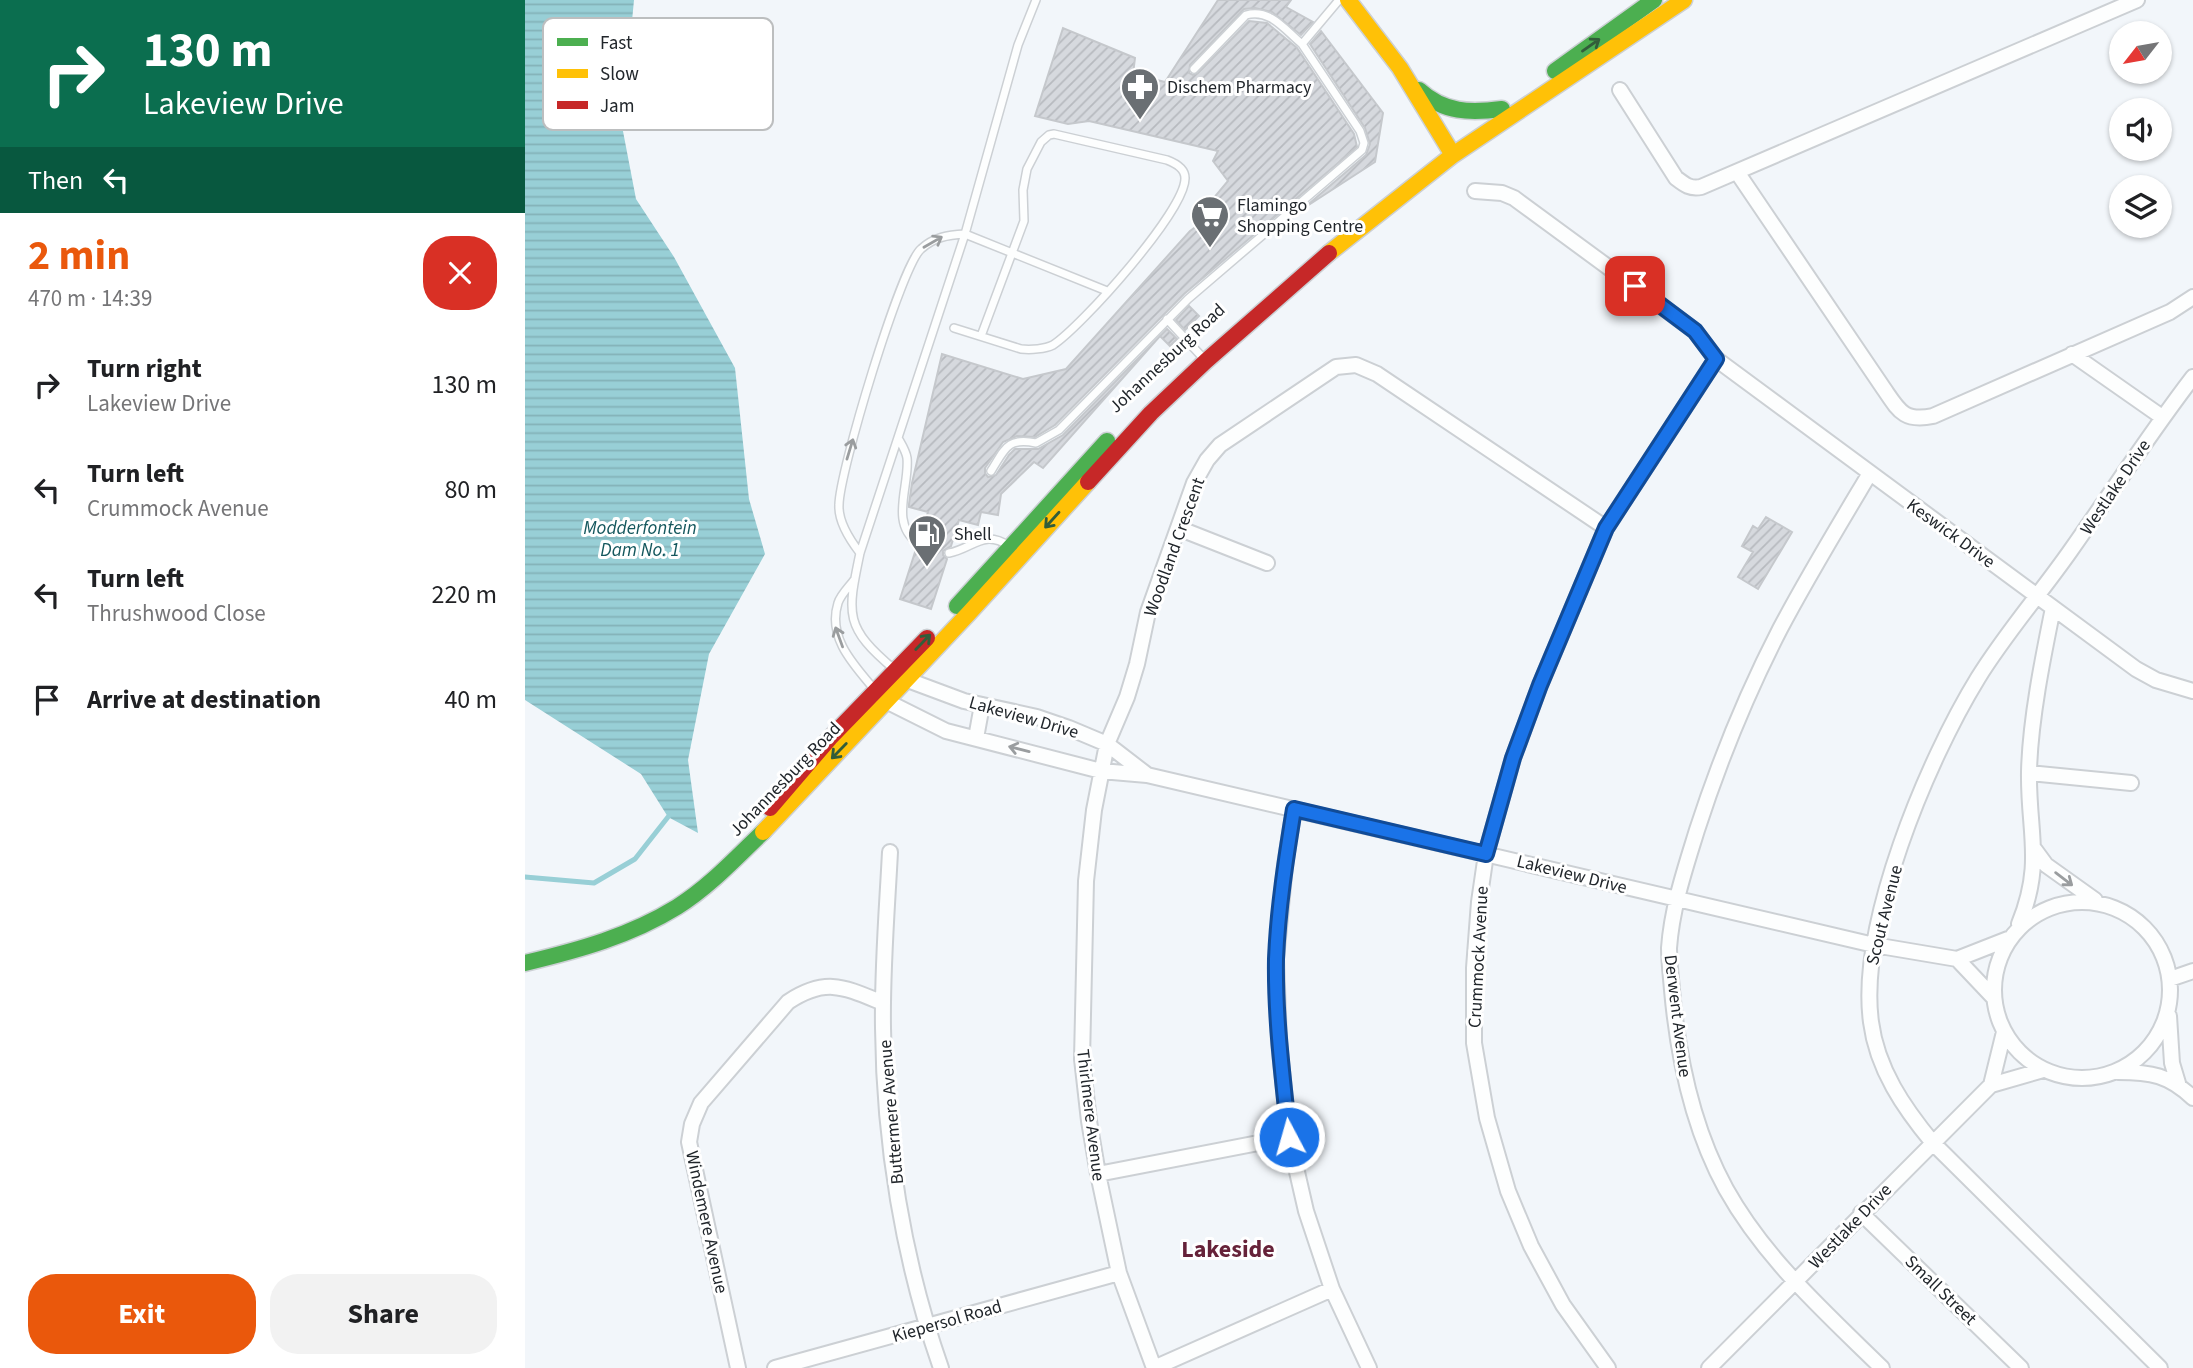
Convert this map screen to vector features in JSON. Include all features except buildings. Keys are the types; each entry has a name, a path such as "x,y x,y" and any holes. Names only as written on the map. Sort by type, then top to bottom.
{"street":[{"path":"1347,0 1426,98 1440,107 1456,112 1474,113 1501,109"},
{"path":"1651,9 1684,0"},
{"path":"1619,90 1676,178 1685,186 1701,187 2137,0"},
{"name":"Johannesburg Road","path":"525,963 590,947 655,920 716,877 740,853 789,783 880,696 959,604 1150,413 1202,356 1501,109 1651,9"},
{"name":"Johannesburg Road","path":"1450,150 1651,9"},
{"path":"1400,68 1450,150"},
{"path":"1737,172 1884,389 1906,416 1918,419 1933,416 2170,312 2193,296"},
{"name":"Keswick Drive","path":"1475,191 1501,193 1514,198 1695,331 1716,359 2136,669 2156,680 2193,691"},
{"path":"2072,354 2162,417"},
{"name":"Crummock Avenue","path":"1608,1368 1563,1305 1531,1246 1508,1191 1487,1118 1474,1043 1474,968 1486,854 1513,758 1555,648 1606,528 1716,359"},
{"name":"Woodland Crescent","path":"1101,771 1107,744 1127,697 1137,664 1149,612 1194,483 1207,460 1220,445 1336,367 1356,365 1377,374 1606,528"},
{"name":"Westlake Drive","path":"2038,597 2162,417 2193,377"},
{"name":"Derwent Avenue","path":"1870,473 1779,631 1751,691 1702,817 1675,900 1669,950 1674,1009 1685,1077 1703,1137 1726,1188 1756,1235 1795,1283 1882,1368"},
{"path":"1178,528 1268,563"},
{"name":"Scout Avenue","path":"2038,597 1979,676 1956,715 1909,825 1889,885 1874,945 1868,984 1871,1024 1880,1061 1895,1090 1933,1143 2160,1368"},
{"path":"2053,608 2029,773 2035,850 2034,877 2013,934 1996,967 1993,997 2004,1032 2021,1054 2043,1070 2066,1077 2091,1079 2116,1072 2140,1057 2159,1035 2169,1007"},
{"name":"Lakeview Drive","path":"900,675 964,701 1037,717 1107,744 1147,775"},
{"name":"Lakeview Drive","path":"880,696 946,731 1101,771 1147,775 1675,900 1874,945 1957,959"},
{"path":"976,738 982,705"},
{"name":"Thirlmere Avenue","path":"1101,771 1086,881 1082,1045 1089,1121 1119,1273 1154,1368"},
{"path":"2029,773 2131,783"},
{"path":"1294,809 1285,865 1276,959 1279,1042 1289,1137 1306,1211 1332,1289 1370,1368"},
{"path":"2035,850 2061,877 2098,902 2125,912 2147,929 2163,952 2171,979 2169,1007 2172,1063 2178,1083"},
{"name":"Buttermere Avenue","path":"890,852 883,1003 890,1139 904,1229 927,1327 941,1368"},
{"path":"1993,997 1957,959 2013,934 2034,914 2055,905 2076,901 2098,902"},
{"path":"2171,979 2193,971"},
{"name":"Windemere Avenue","path":"738,1368 689,1143 692,1124 701,1103 788,1002 804,992 822,986 842,988 883,1003"},
{"path":"1991,1085 2004,1032"},
{"name":"Westlake Drive","path":"1709,1368 1991,1085 2043,1070"},
{"path":"2116,1072 2161,1076 2178,1083 2193,1098"},
{"path":"1098,1174 1289,1137"},
{"name":"Small Street","path":"1861,1213 2021,1368"},
{"name":"Kiepersol Road","path":"775,1368 1119,1273"},
{"path":"1154,1368 1332,1289"}],"lane":[{"path":"900,675 874,652 856,630 851,605 860,553 965,234 1017,45 1036,0"},
{"path":"1302,44 1339,0"},
{"path":"991,471 1011,443 1020,440 1036,443 1059,430 1167,319 1362,150 1364,143 1360,131 1302,44 1269,15 1256,12 1246,15 1194,69"},
{"path":"954,328 1021,349 1051,346 1075,327 1142,252 1173,211 1185,179 1183,171 1176,163 1049,135 1038,146 1027,169 1023,190 1024,221 981,336"},
{"path":"860,553 850,540 838,505 846,461 885,332 918,251 941,236 965,234 1107,291"},
{"path":"1167,319 1202,356"},
{"path":"898,438 907,456 903,521 908,534 918,543"},
{"path":"949,553 991,538 1015,550"},
{"path":"855,579 839,600 834,624 841,645 880,696"}],"water":[{"name":"Modderfontein Dam No. 1","path":"525,0 634,0 632,18 543,18 543,130 623,130 636,199 674,257 735,368 749,499 765,554 709,654 688,760 698,833 668,817 641,774 525,700"}],"waterway":[{"path":"525,877 594,883 635,859 668,817"}],"traffic: fast":[{"path":"1555,71 1654,0"},
{"path":"1419,90 1428,98 1458,110 1502,109"},
{"path":"957,606 1107,441"},
{"path":"525,963 604,941 659,917 700,890 763,832"}],"traffic: slow":[{"path":"1348,0 1400,68 1453,155"},
{"path":"1329,253 1453,155 1684,0"},
{"path":"763,832 1088,482"}],"traffic: jam":[{"path":"1088,482 1151,413 1329,253"},
{"path":"770,808 830,738 927,638"}],"place":[{"name":"Dischem Pharmacy","path":"1140,121"},
{"name":"Flamingo Shopping Centre","path":"1210,249"},
{"name":"Shell","path":"927,568"}],"district":[{"name":"Lakeside","path":"1228,1249"}],"route":[{"path":"1289,1137 1279,1042 1276,959 1285,865 1294,809 1486,854 1513,758 1565,623 1606,528 1716,359 1695,331 1635,286"}]}
